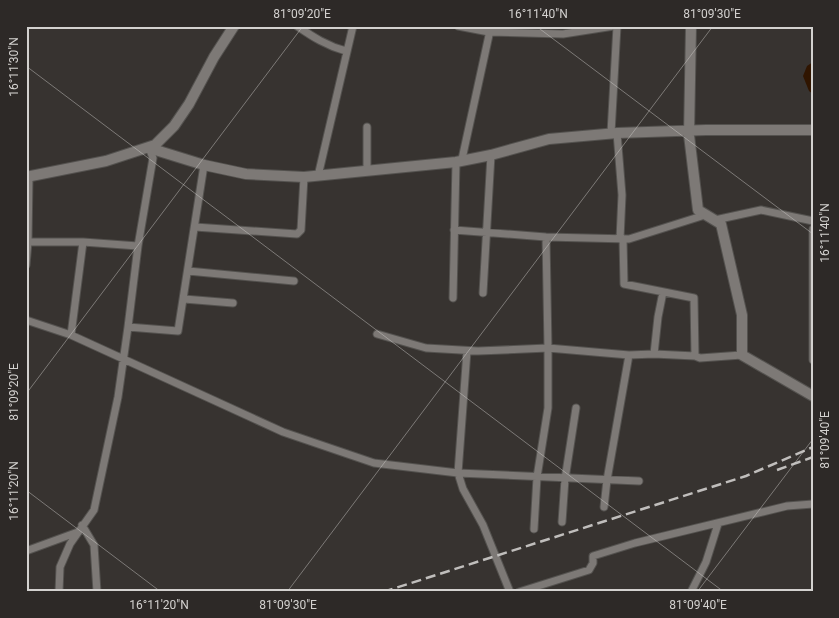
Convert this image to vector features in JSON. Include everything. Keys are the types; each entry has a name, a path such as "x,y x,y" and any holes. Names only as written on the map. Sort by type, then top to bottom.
{"main road":[{"path":"27,177 106,161 149,148 160,141 190,104 214,57 234,26"},
{"path":"691,26 689,131 698,210 721,224 742,315 742,355 813,396"},
{"path":"149,148 204,165 246,174 304,177 459,161 490,155 549,139 614,133 706,130 813,130"}],"street":[{"path":"297,26 321,42 346,51"},
{"path":"318,176 353,26"},
{"path":"458,26 563,34 616,26 614,133 622,195 624,284 694,298 695,356"},
{"path":"453,298 454,230 459,161 490,29"},
{"path":"366,171 367,127"},
{"path":"59,592 60,566 80,529 94,510 125,360 138,246 153,158 149,148"},
{"path":"484,292 490,155"},
{"path":"128,327 178,331 204,165"},
{"path":"26,265 27,177"},
{"path":"195,227 297,234 301,230 304,177"},
{"path":"454,230 546,237 628,239 710,218 761,210 813,221"},
{"path":"813,229 813,360"},
{"path":"534,529 537,477 548,408 546,237"},
{"path":"27,242 83,242 138,246"},
{"path":"71,335 83,242"},
{"path":"188,271 294,281"},
{"path":"654,354 663,292"},
{"path":"184,298 233,304"},
{"path":"26,320 71,335 256,420 374,463 458,474 639,480"},
{"path":"377,334 426,348 467,351 548,348 629,355 742,355"},
{"path":"467,351 458,474 463,489 483,525 510,592"},
{"path":"604,507 629,355"},
{"path":"562,522 565,478 576,408"},
{"path":"518,592 589,570 593,563 593,556 635,543 787,506 813,504"},
{"path":"690,592 706,562 718,524"},
{"path":"26,550 80,529"},
{"path":"80,529 94,545 98,592"}],"shaded area":[{"path":"813,62 813,94 809,91 803,76 807,66"}],"railway":[{"path":"383,592 746,476 813,447"},
{"path":"777,470 813,457"}]}
